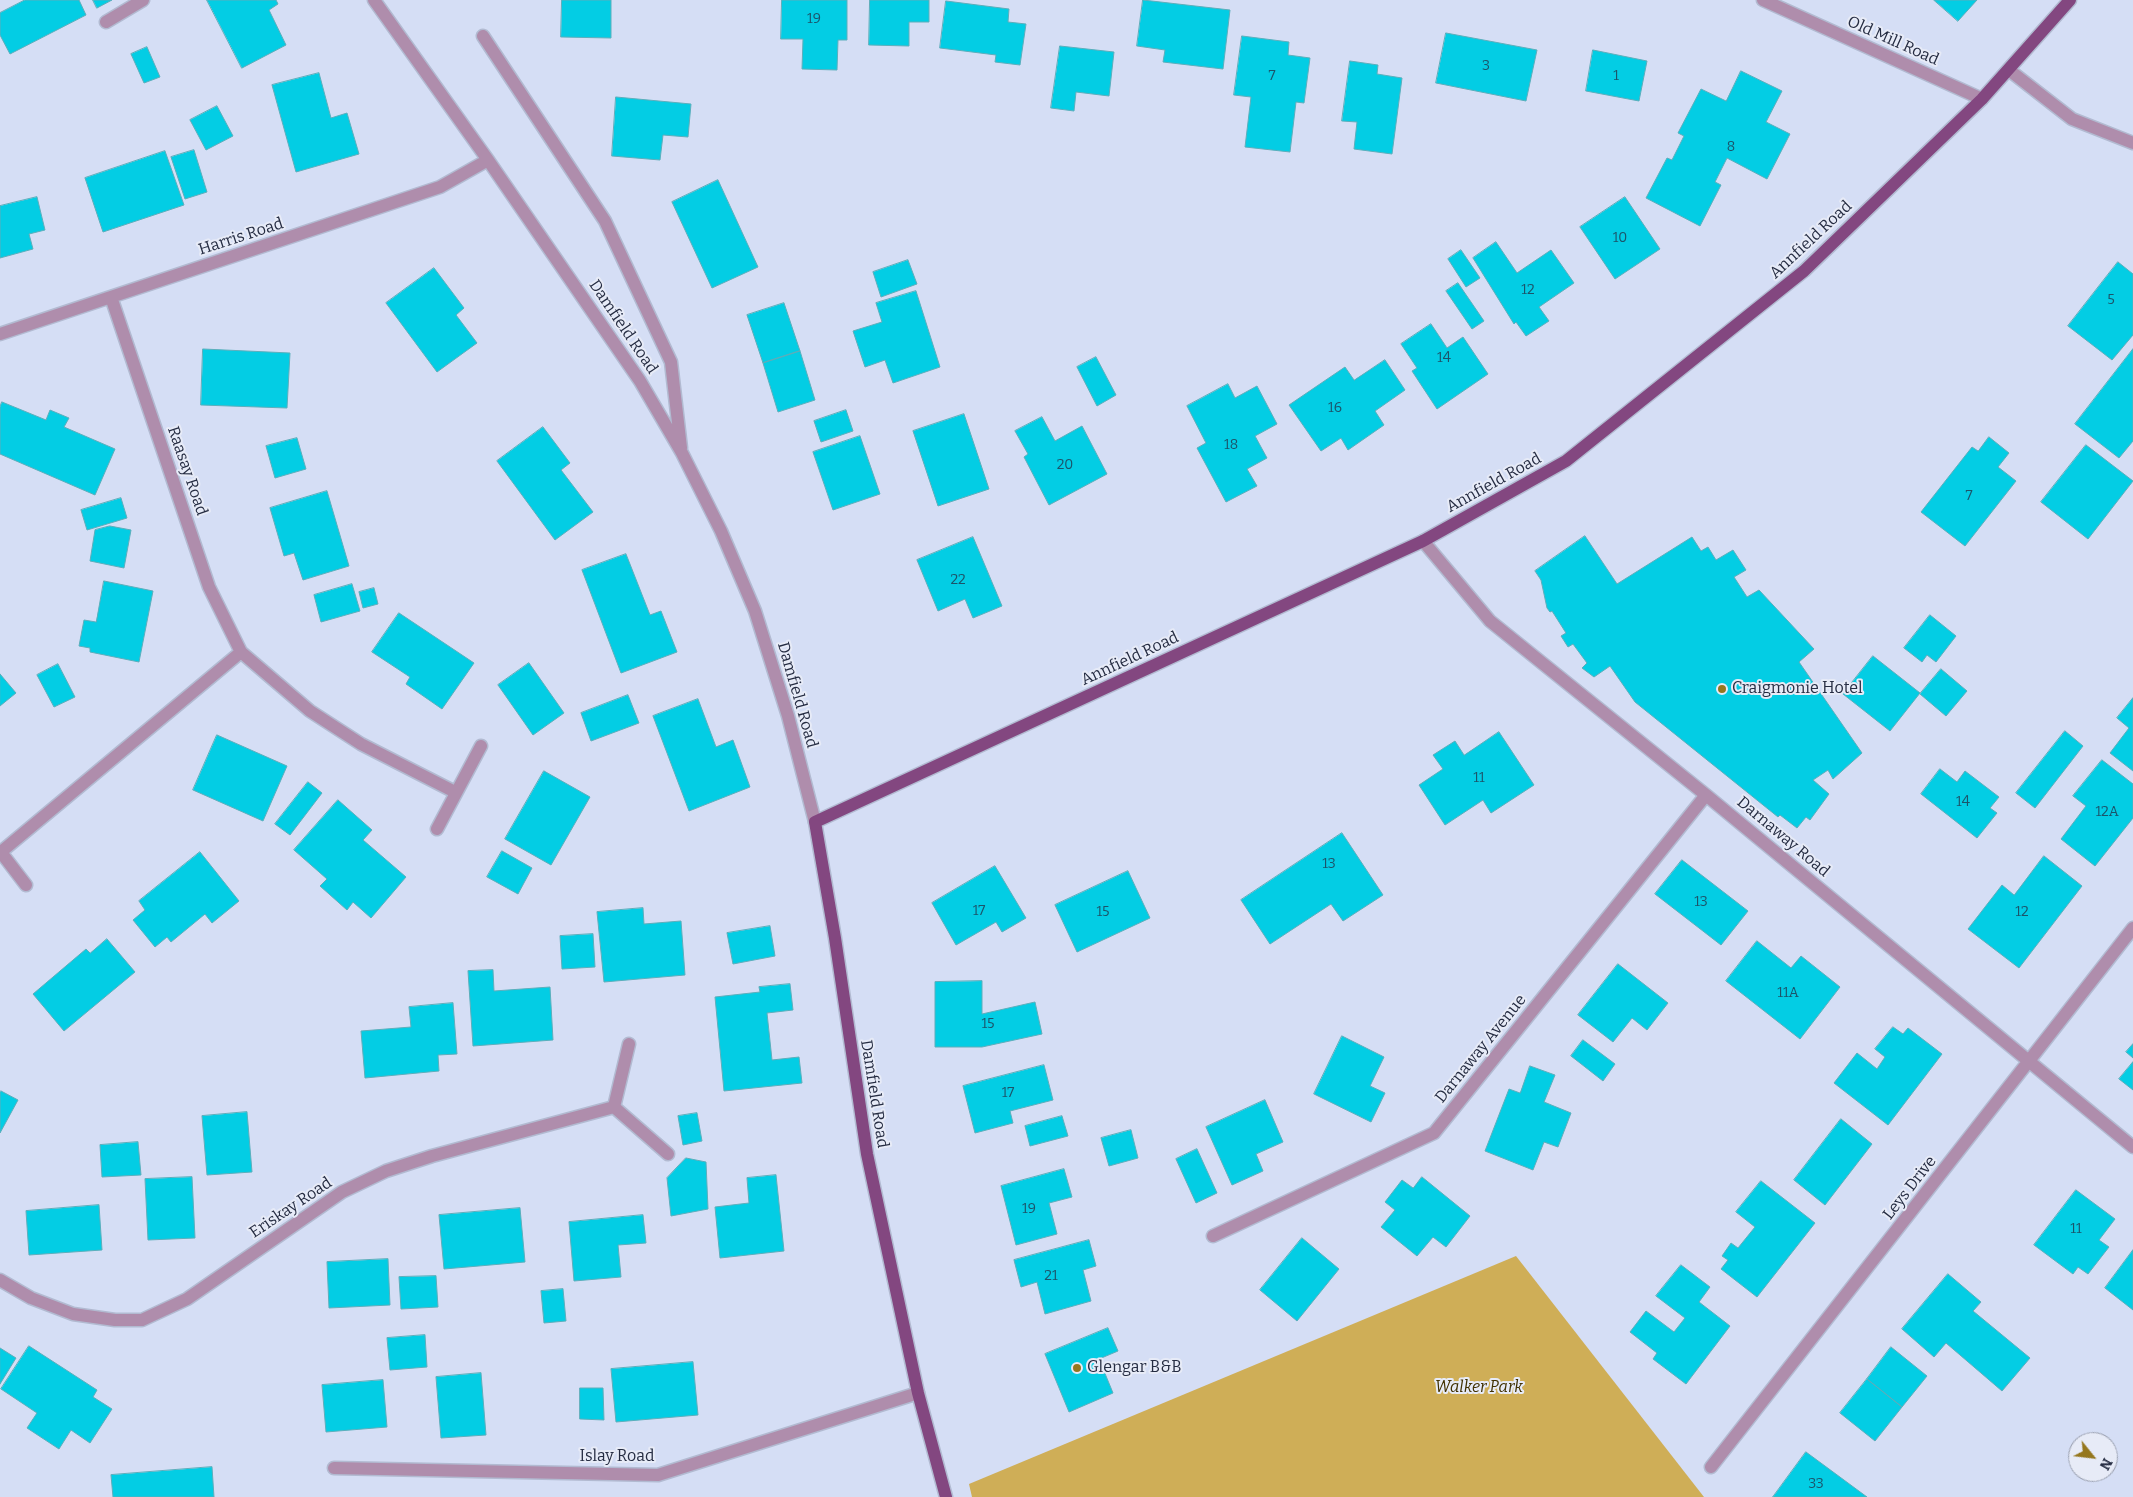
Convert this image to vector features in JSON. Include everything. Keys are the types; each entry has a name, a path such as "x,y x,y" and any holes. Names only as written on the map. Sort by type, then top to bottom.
{"main road":[{"name":"Annfield Road","path":"815,822 1423,541 1574,455 1804,271 1982,99 2070,0"},
{"name":"Damfield Road","path":"815,822 836,938 867,1154 918,1393 946,1497"}],"street":[{"path":"106,22 143,0"},
{"name":"Damfield Road","path":"374,0 488,160 640,381 682,453 721,531 755,611 788,716 815,822"},
{"name":"Old Mill Road","path":"1763,0 1982,99"},
{"path":"483,36 605,221 671,362 682,453"},
{"path":"2009,70 2072,119 2133,143"},
{"name":"Harris Road","path":"0,334 440,188 488,160"},
{"name":"Raasay Road","path":"111,297 209,586 240,652 310,711 361,744 456,792"},
{"name":"Darnaway Road","path":"1423,541 1490,621 1706,795 2133,1147"},
{"path":"26,885 0,852 240,652"},
{"path":"437,829 481,746"},
{"name":"Darnaway Avenue","path":"1213,1236 1434,1133 1706,795"},
{"name":"Leys Drive","path":"1711,1466 2133,928"},
{"path":"629,1044 614,1107 668,1154"},
{"name":"Eriskay Road","path":"0,1280 31,1298 74,1314 115,1320 142,1320 187,1299 342,1192 386,1171 432,1156 614,1107"},
{"name":"Islay Road","path":"334,1468 658,1475 918,1393"}],"green space":[{"name":"Walker Park","path":"1516,1256 1704,1497 972,1497 969,1484"}],"building":[{"path":"25,0 79,0 86,15 10,54 0,35 0,13"},
{"path":"93,0 112,0 97,8"},
{"path":"207,0 276,0 278,4 269,10 286,45 242,68"},
{"path":"562,0 611,0 611,38 561,37"},
{"path":"782,0 847,0 847,40 838,40 837,70 802,69 803,39 781,39"},
{"path":"870,0 929,0 929,22 909,22 909,46 869,45"},
{"path":"1143,0 1230,10 1223,69 1163,62 1165,50 1137,46"},
{"path":"1934,0 1977,0 1958,21"},
{"path":"946,1 1009,9 1008,22 1026,24 1020,65 995,62 996,55 940,48"},
{"path":"1446,33 1537,50 1526,101 1436,83"},
{"path":"1242,36 1289,42 1288,55 1310,58 1304,103 1296,102 1290,152 1245,147 1251,97 1234,95"},
{"path":"1060,46 1114,52 1109,96 1076,92 1074,111 1051,108"},
{"path":"147,47 160,77 144,83 131,54"},
{"path":"1593,50 1647,61 1639,101 1586,91"},
{"path":"1350,61 1378,65 1377,74 1402,78 1392,154 1354,149 1357,122 1342,121"},
{"path":"1741,71 1782,91 1766,122 1790,134 1767,179 1727,158 1715,182 1721,185 1700,226 1646,198 1667,158 1672,160 1684,136 1678,133 1701,89 1726,101"},
{"path":"319,73 331,118 347,113 359,154 296,172 272,85"},
{"path":"616,97 691,104 688,137 663,135 660,160 612,156"},
{"path":"217,106 233,136 206,150 190,120"},
{"path":"194,150 207,192 185,199 171,157"},
{"path":"165,151 184,205 103,232 85,178"},
{"path":"718,180 758,267 712,288 672,202"},
{"path":"37,197 45,230 29,234 33,249 0,258 0,206"},
{"path":"1625,197 1660,249 1615,279 1580,227"},
{"path":"1496,242 1517,273 1551,250 1574,283 1539,307 1549,321 1526,336 1516,322 1514,324 1473,258"},
{"path":"1461,250 1480,278 1466,287 1448,259"},
{"path":"908,260 917,284 881,297 873,272"},
{"path":"2118,262 2133,274 2133,335 2112,360 2068,326"},
{"path":"434,268 464,308 456,315 477,343 437,372 386,303"},
{"path":"1458,283 1484,321 1472,329 1446,291"},
{"path":"916,291 940,367 893,383 885,360 865,367 853,331 882,322 876,303"},
{"path":"784,303 800,351 763,363 747,315"},
{"path":"1431,324 1447,348 1463,337 1488,374 1437,409 1412,371 1417,368 1401,344"},
{"path":"203,349 290,353 287,408 201,405"},
{"path":"2133,349 2133,441 2119,458 2075,424"},
{"path":"800,351 815,400 778,412 763,363"},
{"path":"1096,357 1116,395 1097,406 1077,367"},
{"path":"1385,360 1405,390 1375,411 1384,425 1348,450 1341,438 1321,451 1289,405 1345,367 1354,380"},
{"path":"1228,384 1235,398 1257,386 1277,424 1255,436 1267,458 1247,469 1257,486 1226,502 1197,448 1206,443 1187,406"},
{"path":"2,402 46,420 50,410 69,418 64,427 115,449 95,495 0,454 0,407"},
{"path":"846,410 853,431 821,442 814,421"},
{"path":"964,414 989,489 938,506 913,431"},
{"path":"1042,417 1055,441 1082,426 1107,474 1049,505 1024,457 1028,454 1015,431"},
{"path":"543,427 570,463 561,470 593,512 555,540 497,461"},
{"path":"860,436 880,494 833,510 813,452"},
{"path":"1989,437 2009,453 1998,467 2016,481 1965,546 1921,512 1972,447 1978,451"},
{"path":"297,438 306,469 275,478 266,446"},
{"path":"2086,445 2133,481 2088,539 2041,502"},
{"path":"327,491 349,566 303,580 294,553 284,556 270,508"},
{"path":"121,498 127,518 87,530 81,510"},
{"path":"110,526 131,530 124,568 90,561 95,530"},
{"name":"Craigmonie Hotel","path":"1585,536 1617,584 1692,537 1701,551 1708,547 1716,560 1733,550 1746,570 1734,577 1747,597 1759,590 1814,649 1799,662 1862,753 1833,779 1828,770 1813,780 1829,794 1810,820 1806,817 1797,828 1780,815 1778,817 1635,702 1610,666 1594,677 1582,668 1587,663 1573,644 1568,647 1561,636 1566,633 1552,611 1550,612 1547,608 1541,580 1535,571"},
{"path":"973,537 1002,606 973,618 965,599 938,611 917,560"},
{"path":"626,554 650,615 661,611 677,652 621,673 582,570"},
{"path":"104,581 153,591 139,662 90,652 90,648 79,646 84,620 96,622"},
{"path":"352,584 360,611 321,622 314,595"},
{"path":"374,588 378,604 363,608 359,592"},
{"path":"399,613 474,663 442,709 406,684 410,677 372,652"},
{"path":"1930,615 1956,636 1936,662 1927,655 1922,662 1904,648"},
{"path":"1873,656 1920,693 1890,731 1843,694"},
{"path":"529,663 564,713 533,735 498,685"},
{"path":"58,664 75,697 54,707 37,675"},
{"path":"1941,669 1967,691 1946,716 1920,694"},
{"path":"0,674 16,693 0,706"},
{"path":"628,695 639,723 591,741 581,713"},
{"path":"2133,698 2133,771 2110,753 2129,728 2117,718"},
{"path":"698,699 716,747 733,740 750,787 689,811 653,716"},
{"path":"2065,731 2083,746 2035,808 2016,793"},
{"path":"1499,732 1534,785 1491,813 1483,800 1445,825 1419,785 1443,769 1433,755 1455,741 1464,755"},
{"path":"217,735 287,766 263,821 193,790"},
{"path":"2102,760 2133,784 2133,818 2095,866 2061,839 2086,806 2073,796"},
{"path":"1940,769 1957,782 1965,771 1999,797 1990,808 1997,813 1977,838 1921,794"},
{"path":"544,771 590,797 551,865 505,839"},
{"path":"308,782 322,793 290,835 275,824"},
{"path":"338,800 372,830 363,840 406,877 371,918 353,902 347,910 320,886 327,879 294,850"},
{"path":"1342,833 1383,895 1343,921 1331,904 1270,944 1241,900"},
{"path":"502,851 532,868 518,894 487,877"},
{"path":"200,852 239,901 212,923 205,914 171,942 167,937 155,947 133,920 145,910 139,901"},
{"path":"2044,856 2082,886 2019,968 1968,929 2002,885 2014,895"},
{"path":"1682,860 1748,911 1721,945 1655,894"},
{"path":"995,866 1026,918 1002,932 996,922 956,945 932,903"},
{"path":"1128,871 1150,918 1077,952 1055,905"},
{"path":"643,908 644,924 681,921 685,975 604,982 597,912"},
{"path":"770,926 775,956 733,964 727,933"},
{"path":"593,934 595,967 562,969 560,936"},
{"path":"107,939 135,972 64,1031 33,994 86,949 90,953"},
{"path":"1757,941 1791,968 1801,956 1840,987 1800,1039 1726,981"},
{"path":"1618,964 1668,1003 1647,1030 1632,1018 1613,1042 1578,1015"},
{"path":"493,970 494,991 550,987 553,1040 473,1046 468,971"},
{"path":"982,981 982,1014 1035,1002 1042,1034 982,1047 935,1047 935,982"},
{"path":"790,984 793,1010 767,1013 772,1060 799,1057 802,1083 724,1091 715,997 760,992 759,987"},
{"path":"453,1003 457,1054 438,1055 439,1071 365,1078 361,1031 411,1027 409,1007"},
{"path":"1893,1027 1903,1034 1908,1028 1942,1054 1888,1125 1834,1083 1857,1053 1877,1069 1885,1057 1875,1049"},
{"path":"1342,1036 1384,1057 1370,1086 1385,1093 1371,1122 1314,1094"},
{"path":"1583,1040 1615,1064 1603,1081 1571,1056"},
{"path":"2133,1044 2133,1058 2126,1052"},
{"path":"2133,1062 2133,1090 2119,1079"},
{"path":"1044,1065 1053,1100 1010,1111 1013,1123 975,1133 963,1086"},
{"path":"1530,1066 1555,1075 1544,1102 1571,1113 1558,1147 1544,1142 1533,1170 1485,1151 1509,1089 1520,1093"},
{"path":"0,1092 18,1100 0,1133"},
{"path":"1265,1100 1283,1142 1256,1154 1263,1171 1232,1185 1206,1127"},
{"path":"247,1112 252,1172 207,1175 202,1116"},
{"path":"697,1113 702,1141 683,1145 678,1116"},
{"path":"1062,1116 1068,1136 1030,1146 1025,1126"},
{"path":"1841,1119 1872,1144 1825,1205 1794,1180"},
{"path":"1131,1130 1138,1158 1109,1166 1101,1138"},
{"path":"138,1142 141,1175 102,1177 100,1145"},
{"path":"1197,1149 1217,1193 1196,1203 1176,1159"},
{"path":"686,1158 706,1162 708,1209 671,1216 667,1178"},
{"path":"1064,1169 1072,1197 1049,1203 1057,1234 1016,1245 1001,1186"},
{"path":"776,1175 784,1251 720,1258 715,1207 749,1203 747,1178"},
{"path":"192,1177 195,1238 148,1240 145,1179"},
{"path":"1422,1177 1470,1216 1446,1247 1433,1237 1417,1256 1381,1227 1395,1210 1385,1202 1402,1180 1413,1188"},
{"path":"1761,1181 1815,1223 1757,1297 1721,1269 1728,1260 1722,1256 1731,1243 1738,1248 1755,1227 1736,1212"},
{"path":"2076,1190 2115,1219 2099,1240 2109,1247 2088,1274 2078,1267 2073,1274 2034,1245"},
{"path":"99,1205 102,1250 29,1255 26,1211"},
{"path":"520,1208 525,1262 444,1269 439,1215"},
{"path":"643,1215 646,1243 618,1245 621,1277 574,1281 569,1222"},
{"path":"1302,1238 1339,1269 1297,1321 1260,1290"},
{"path":"1089,1240 1096,1266 1083,1270 1091,1301 1045,1314 1037,1282 1021,1287 1014,1260"},
{"path":"2133,1250 2133,1310 2105,1288"},
{"path":"388,1259 390,1305 329,1308 327,1262"},
{"path":"1681,1265 1710,1287 1699,1302 1730,1326 1686,1384 1653,1359 1657,1353 1630,1332 1646,1311 1674,1332 1685,1318 1656,1296"},
{"path":"1948,1274 1981,1302 1973,1311 2030,1358 2002,1391 1946,1343 1934,1357 1902,1329"},
{"path":"436,1276 438,1307 401,1309 399,1277"},
{"path":"563,1289 566,1321 544,1323 541,1291"},
{"name":"Glengar B&B","path":"1108,1328 1118,1351 1099,1359 1113,1393 1069,1412 1045,1354"},
{"path":"425,1335 427,1367 390,1370 387,1338"},
{"path":"29,1346 97,1390 93,1397 112,1409 90,1443 71,1430 59,1449 27,1428 37,1413 1,1389"},
{"path":"1891,1347 1927,1376 1902,1407 1867,1379"},
{"path":"0,1348 16,1358 0,1384"},
{"path":"693,1362 698,1415 616,1422 611,1369"},
{"path":"481,1373 486,1435 441,1438 436,1377"},
{"path":"1867,1379 1902,1407 1875,1441 1840,1413"},
{"path":"383,1380 387,1427 326,1432 322,1385"},
{"path":"580,1388 603,1388 604,1420 580,1419"},
{"path":"1806,1452 1867,1497 1773,1497"},
{"path":"212,1467 214,1497 113,1497 111,1475"}],"place":[{"name":"Craigmonie Hotel","path":"1722,689"},
{"name":"Glengar B&B","path":"1077,1368"}]}
